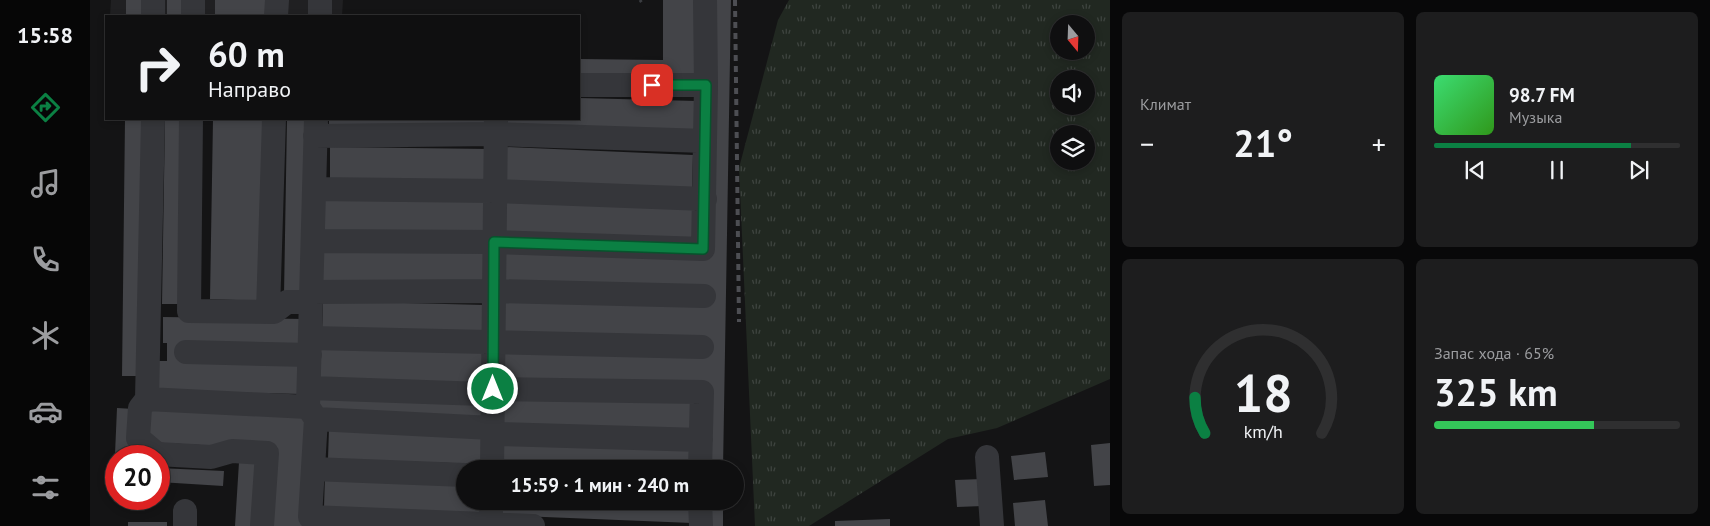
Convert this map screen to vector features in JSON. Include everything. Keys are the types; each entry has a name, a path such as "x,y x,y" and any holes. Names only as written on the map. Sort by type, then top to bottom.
{"street":[{"path":"153,0 153,15"},
{"path":"193,0 193,15"},
{"path":"276,15 277,0"},
{"path":"320,0 320,15"},
{"path":"313,241 494,242 703,249 706,85 705,0"},
{"path":"580,85 706,85"},
{"path":"152,120 147,399 140,408 138,438 157,454 212,457 232,451 267,453 262,526"},
{"path":"192,120 188,311 274,312 287,302 311,297 494,292 704,296"},
{"path":"268,312 274,120"},
{"path":"533,526 310,517 313,469 310,346 316,127 496,126 705,141"},
{"path":"492,460 496,126"},
{"path":"314,189 495,191 705,199"},
{"path":"186,352 310,346 493,343 702,347"},
{"path":"311,405 483,394 493,389 702,392 700,460"},
{"path":"147,399 311,405 492,428 499,434 701,440"},
{"path":"987,457 992,526"},
{"path":"313,469 456,475"},
{"path":"491,510 491,525"},
{"path":"700,510 700,526"}],"shaded area":[{"path":"111,0 343,0 342,15 110,15"}],"green space":[{"path":"789,0 1110,0 1110,379 997,428 948,439 809,526 755,526 739,168 778,20"}],"building":[{"path":"126,0 144,0 144,15 126,15"},
{"path":"167,0 186,0 186,15 167,15"},
{"path":"215,0 269,0 269,15 215,15"},
{"path":"663,0 696,0 700,79 580,77 580,59 663,60"},
{"path":"711,0 731,0 723,460 704,460 705,386 500,382 502,253 707,259"},
{"path":"580,98 697,101 696,134 507,130 508,120 580,120"},
{"path":"125,120 142,120 140,376 122,376"},
{"path":"165,120 184,120 181,304 162,304"},
{"path":"213,120 266,120 260,301 210,299"},
{"path":"287,120 307,120 304,295 284,295"},
{"path":"329,120 488,120 488,127 329,127"},
{"path":"330,147 490,149 490,182 330,180"},
{"path":"506,147 693,155 692,189 505,182"},
{"path":"323,198 490,199 489,235 323,234"},
{"path":"504,201 695,206 694,240 503,235"},
{"path":"321,250 489,252 488,284 321,282"},
{"path":"323,301 486,305 486,336 322,333"},
{"path":"163,317 305,319 303,394 156,391 157,361 167,361 167,343 163,343"},
{"path":"319,346 484,351 483,386 318,381"},
{"path":"319,393 485,400 484,420 318,413"},
{"path":"502,395 694,401 693,432 501,426"},
{"path":"117,408 134,409 133,445 115,445"},
{"path":"147,409 305,418 308,526 271,526 274,449 146,442"},
{"path":"329,428 484,433 483,460 456,460 456,463 328,459"},
{"path":"500,440 696,446 695,460 499,460"},
{"path":"1110,443 1110,485 1094,486 1091,445"},
{"path":"1045,452 1048,477 1014,480 1011,456"},
{"path":"239,462 261,464 257,526 235,526"},
{"path":"170,469 224,471 223,486 170,483"},
{"path":"325,475 456,481 456,510 481,510 481,515 324,507"},
{"path":"982,479 983,506 957,507 955,480"},
{"path":"1045,500 1048,526 1015,526 1013,503"},
{"path":"498,510 693,510 692,523 498,515"},
{"path":"703,510 723,510 723,526 703,526"},
{"path":"890,519 890,526 835,526 835,521"},
{"path":"128,522 167,522 167,526 128,526"}],"railway":[{"path":"735,0 739,322"}],"route":[{"path":"493,389 494,242 703,249 706,85 652,85"}]}
